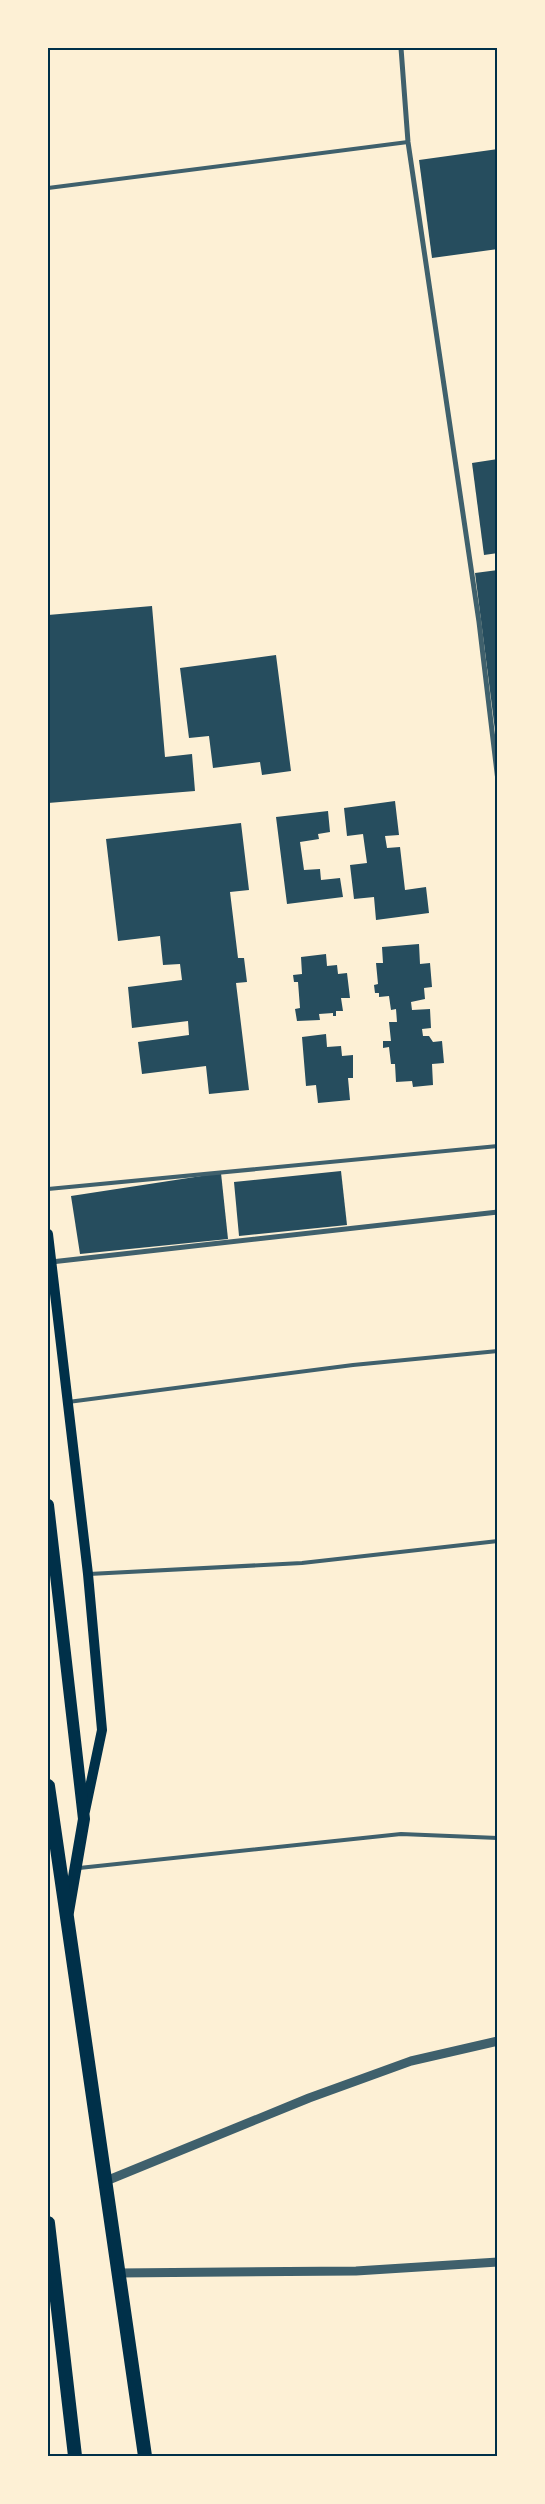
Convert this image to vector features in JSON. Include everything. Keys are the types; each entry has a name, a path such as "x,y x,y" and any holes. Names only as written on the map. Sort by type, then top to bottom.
{"highway":[{"path":"48,1786 66,1922 106,2181 145,2456"},
{"path":"48,2223 75,2456"}],"main road":[{"path":"48,1234 88,1574 102,1730 66,1922"},
{"path":"48,1505 84,1819"}],"street":[{"path":"401,48 408,142 479,622 498,781"},
{"path":"51,1262 498,1212"},
{"path":"106,2181 309,2098 383,2071 411,2061 498,2041"},
{"path":"118,2273 356,2271 498,2262"}],"lane":[{"path":"48,188 408,142"},
{"path":"48,1189 498,1146"},
{"path":"68,1402 353,1365 498,1351"},
{"path":"88,1574 302,1563 498,1541"},
{"path":"75,1868 400,1834 498,1838"}],"building":[{"path":"498,149 498,249 432,258 419,160"},
{"path":"498,459 498,553 484,555 472,463"},
{"path":"498,570 498,738 496,738 475,573"},
{"path":"152,606 165,757 192,754 195,791 48,803 48,615"},
{"path":"276,655 291,771 262,775 260,762 213,768 209,736 189,738 180,668"},
{"path":"395,801 399,835 385,836 387,848 400,847 405,890 426,887 429,913 376,920 374,897 354,899 350,865 367,863 363,834 347,836 344,808"},
{"path":"328,811 330,832 318,834 319,839 300,842 304,870 320,869 321,880 340,878 343,897 287,904 276,817"},
{"path":"241,823 249,890 230,892 238,958 244,958 247,982 236,983 249,1090 209,1094 206,1066 142,1074 138,1042 189,1035 188,1021 132,1028 128,987 182,980 180,964 163,965 160,936 118,941 106,839"},
{"path":"419,944 420,964 430,963 432,987 424,988 425,999 411,1002 412,1010 430,1009 431,1028 422,1029 423,1036 429,1036 433,1042 442,1041 444,1063 432,1064 433,1085 413,1087 412,1081 396,1082 395,1064 391,1064 389,1047 383,1048 383,1041 391,1041 389,1022 397,1022 396,1009 391,1010 389,996 379,997 379,993 375,993 374,985 378,984 376,963 383,963 382,947"},
{"path":"326,954 327,966 337,965 338,974 347,973 350,998 341,998 343,1011 336,1011 336,1016 333,1016 333,1013 319,1014 320,1020 297,1021 295,1009 300,1008 298,982 294,982 293,975 302,974 301,957"},
{"path":"326,1034 327,1047 341,1046 342,1056 353,1055 353,1078 348,1078 350,1100 318,1103 316,1085 306,1086 302,1037"},
{"path":"341,1171 347,1225 239,1236 234,1182"},
{"path":"221,1173 228,1239 80,1254 71,1196"}]}
